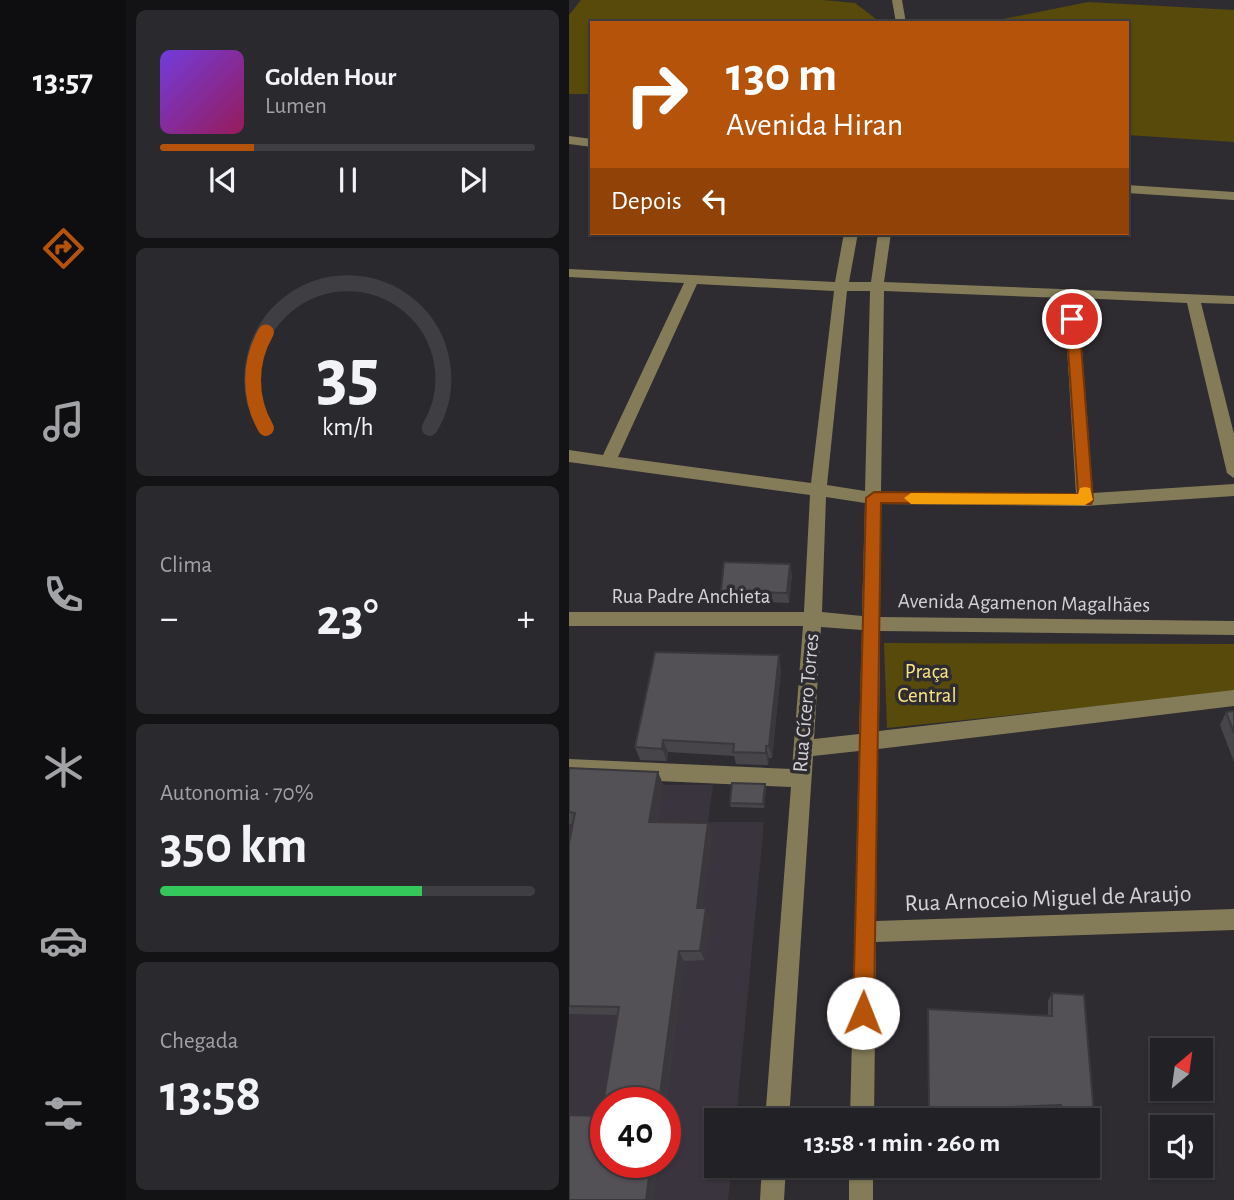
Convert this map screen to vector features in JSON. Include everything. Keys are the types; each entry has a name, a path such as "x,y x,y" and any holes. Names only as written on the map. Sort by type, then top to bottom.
{"street":[{"path":"897,0 901,21"},
{"path":"569,140 590,143"},
{"path":"1129,189 1234,196"},
{"name":"Rua Cícero Torres","path":"778,1108 813,620 817,491 841,287 851,235"},
{"path":"862,1108 873,624 877,286 885,235"},
{"path":"569,273 841,287 877,286 1234,300"},
{"path":"609,460 692,280"},
{"path":"1071,293 1085,500"},
{"path":"1193,299 1234,472"},
{"path":"569,456 874,498 1085,500 1234,491"},
{"name":"Rua Padre Anchieta","path":"569,619 813,620"},
{"name":"Avenida Agamenon Magalhães","path":"813,620 873,624 1234,628"},
{"path":"802,750 1234,698"},
{"path":"569,768 800,778"},
{"name":"Rua Arnoceio Miguel de Araujo","path":"864,932 1234,919"},
{"path":"772,1200 773,1178"},
{"path":"861,1178 861,1200"}],"shaded area":[{"path":"569,784 713,785 708,822 764,822 737,1108 704,1108 704,1178 731,1178 728,1200 569,1200"}],"green space":[{"path":"581,0 823,0 855,3 879,21 590,21 590,94 569,94 569,15"},
{"path":"1088,2 1234,10 1234,142 1129,135 1129,21 993,21"},
{"name":"Praça Central","path":"884,643 1234,644 1234,692 887,728"}],"building":[{"path":"724,562 790,564 787,593 721,591"},
{"path":"655,652 779,655 766,753 733,752 734,744 663,740 662,749 635,747"},
{"path":"1234,711 1234,733 1226,712"},
{"path":"569,768 658,772 649,822 708,823 697,908 706,908 700,951 679,951 661,1087 606,1087 619,1007 569,1006 569,843 575,813 569,812"},
{"path":"732,783 765,784 763,804 730,803"},
{"path":"1052,993 1084,995 1093,1108 1061,1108 1061,1105 929,1108 928,1009 1052,1016"},
{"path":"569,1115 590,1116 590,1178 649,1178 646,1200 569,1200"}],"slow traffic":[{"path":"911,498 1085,500 1085,492"}],"route":[{"path":"863,1013 874,498 1085,500 1072,319"}]}
